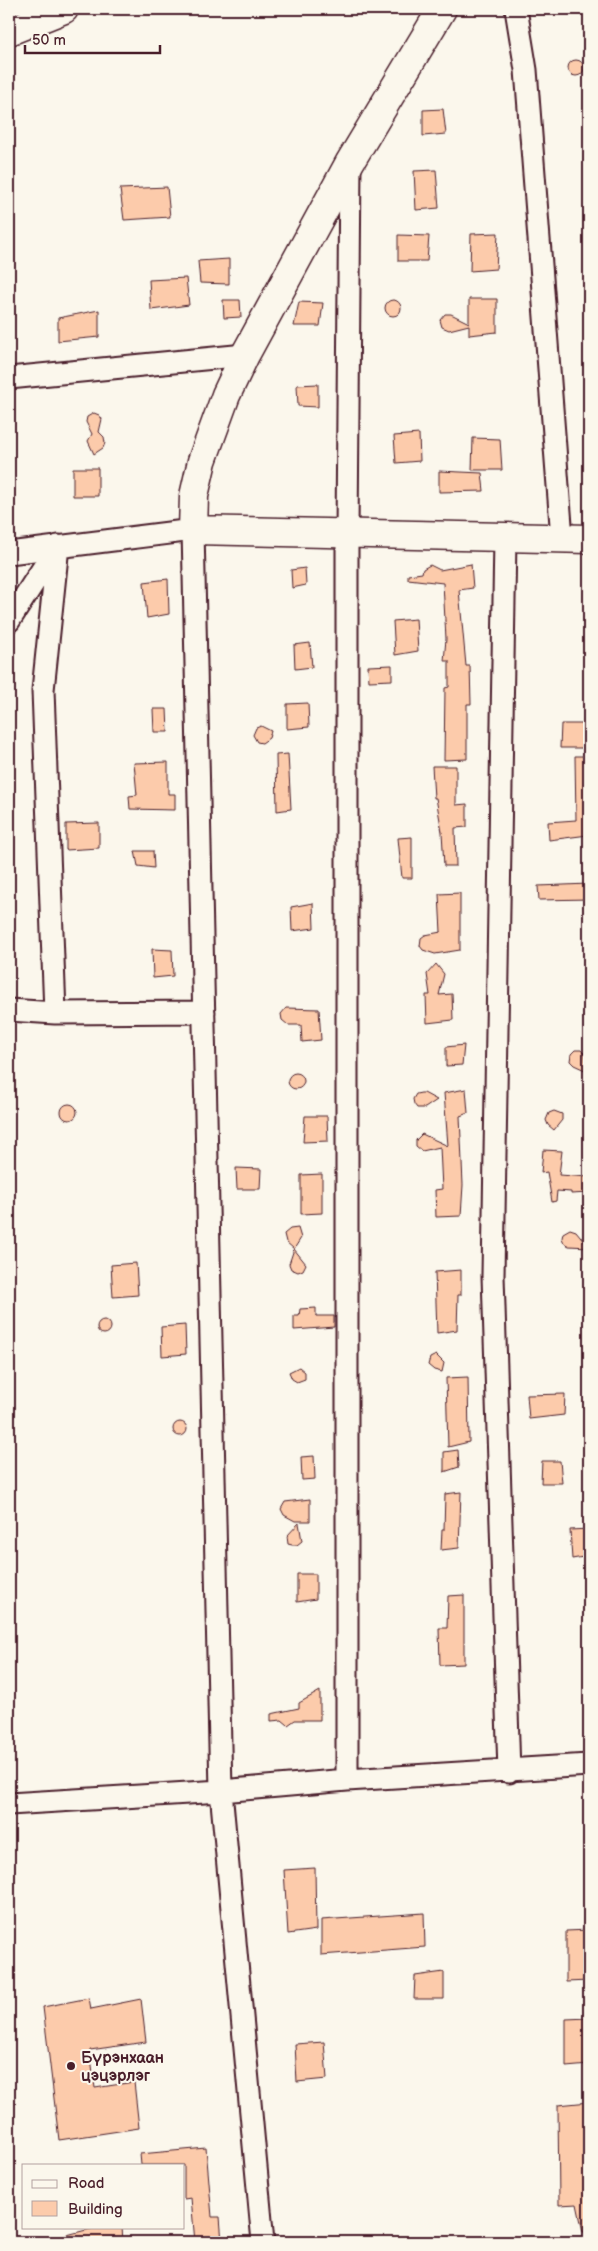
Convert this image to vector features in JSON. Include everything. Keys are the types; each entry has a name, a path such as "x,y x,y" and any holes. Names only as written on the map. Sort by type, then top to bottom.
{"main road":[{"path":"9,31 64,9"},
{"path":"442,9 350,162 245,354 226,395 202,461 194,496 193,530 505,538 589,538"}],"street":[{"path":"516,9 526,70 562,538"},
{"path":"347,1780 347,534 350,162"},
{"path":"9,378 245,354"},
{"path":"9,553 193,530 221,1791 263,2242"},
{"path":"505,538 493,1276 509,1772"},
{"path":"9,621 58,546"},
{"path":"55,1013 43,690 58,546"},
{"path":"9,1010 55,1013 204,1012"},
{"path":"9,1804 221,1791 347,1780 509,1772 589,1765"}],"building":[{"path":"576,60 584,68 576,76 568,68"},
{"path":"443,109 446,134 423,136 423,110"},
{"path":"436,170 439,208 416,210 414,171"},
{"path":"167,187 170,217 124,220 120,189"},
{"path":"498,233 496,269 470,271 471,234"},
{"path":"398,235 429,236 427,261 398,261"},
{"path":"229,259 229,284 200,283 198,261"},
{"path":"186,278 189,305 151,310 149,280"},
{"path":"469,299 497,299 497,332 469,335 469,325 449,330 442,327 440,320 445,314 451,314 469,323"},
{"path":"223,300 240,300 241,317 224,318"},
{"path":"390,300 396,300 401,305 399,314 390,316 385,311 385,305"},
{"path":"299,302 323,303 320,326 294,326"},
{"path":"99,310 99,337 58,341 58,318"},
{"path":"318,384 318,407 298,406 297,385"},
{"path":"94,413 102,419 99,432 104,437 105,443 103,448 94,454 88,441 92,434 86,422 87,417"},
{"path":"419,434 420,461 396,463 394,436"},
{"path":"473,438 500,439 502,470 472,470"},
{"path":"73,468 98,468 98,496 73,496"},
{"path":"439,471 482,473 484,491 439,492"},
{"path":"471,564 473,588 459,590 466,666 470,666 471,704 467,704 467,759 444,760 445,688 449,687 449,661 444,661 446,639 443,583 408,579 408,575 422,573 423,569 430,565 440,570"},
{"path":"305,568 306,585 292,588 291,570"},
{"path":"168,579 169,614 147,618 144,582"},
{"path":"416,619 418,651 395,655 393,621"},
{"path":"310,643 312,667 295,669 294,645"},
{"path":"392,665 392,680 369,681 368,666"},
{"path":"308,703 309,727 287,729 287,704"},
{"path":"153,709 167,709 168,732 154,732"},
{"path":"561,724 586,724 587,748 560,748"},
{"path":"261,726 271,731 269,738 262,743 257,742 253,735 256,728"},
{"path":"288,754 291,809 277,811 276,755"},
{"path":"575,756 589,756 588,835 549,840 548,822 576,820"},
{"path":"168,762 168,794 175,794 175,810 130,809 129,796 137,795 134,763"},
{"path":"432,766 456,766 456,805 467,804 467,827 455,828 456,866 444,866 442,832 436,798 434,798"},
{"path":"99,823 99,848 66,850 66,824"},
{"path":"412,837 412,878 402,878 398,838"},
{"path":"135,851 153,851 154,868 138,866"},
{"path":"589,884 589,899 539,900 538,886"},
{"path":"460,893 460,950 435,954 423,950 420,946 421,938 425,935 441,932 439,894"},
{"path":"313,903 314,928 292,931 291,907"},
{"path":"152,949 172,950 173,976 153,978"},
{"path":"436,964 444,974 439,995 452,994 453,1020 427,1023 426,995 430,995 427,974"},
{"path":"286,1008 319,1009 321,1040 302,1042 301,1025 288,1025 282,1020 281,1014"},
{"path":"464,1045 462,1065 446,1066 446,1047"},
{"path":"575,1050 581,1050 585,1054 587,1071 570,1061 571,1054"},
{"path":"293,1073 299,1073 304,1078 302,1087 293,1089 288,1084 288,1078"},
{"path":"466,1089 468,1113 460,1116 463,1185 461,1216 436,1217 435,1190 442,1189 440,1147 422,1151 416,1146 416,1140 422,1134 448,1146 444,1093"},
{"path":"424,1093 437,1100 425,1108 417,1108 413,1099 416,1094"},
{"path":"66,1104 72,1104 77,1109 75,1118 66,1120 61,1115 61,1109"},
{"path":"554,1111 562,1114 562,1120 554,1130 548,1125 546,1120 549,1113"},
{"path":"305,1116 327,1116 328,1141 303,1142"},
{"path":"543,1150 562,1151 559,1175 589,1177 589,1193 571,1194 571,1192 557,1191 556,1201 552,1202 547,1172 541,1173"},
{"path":"236,1168 261,1169 260,1189 237,1189"},
{"path":"322,1174 322,1213 301,1214 301,1175"},
{"path":"298,1228 301,1238 294,1249 286,1242 284,1234 290,1229"},
{"path":"570,1229 576,1231 589,1247 569,1246 564,1243 563,1233"},
{"path":"294,1249 306,1264 303,1270 298,1272 291,1269 289,1264"},
{"path":"136,1263 138,1295 113,1297 111,1265"},
{"path":"461,1270 461,1295 458,1295 457,1330 437,1333 435,1272"},
{"path":"316,1308 316,1316 334,1316 334,1327 294,1330 294,1316 299,1316 300,1309"},
{"path":"101,1320 107,1320 111,1327 107,1334 101,1334 97,1330 97,1324"},
{"path":"185,1325 186,1354 162,1356 161,1327"},
{"path":"436,1355 444,1363 442,1372 434,1370 428,1365 430,1358"},
{"path":"299,1367 305,1372 305,1379 297,1382 292,1379 289,1372"},
{"path":"468,1377 469,1442 448,1447 446,1378"},
{"path":"565,1394 564,1415 529,1419 527,1395"},
{"path":"177,1422 183,1422 187,1429 183,1436 177,1436 173,1432 173,1426"},
{"path":"458,1450 459,1467 444,1472 444,1452"},
{"path":"314,1456 315,1479 302,1480 301,1457"},
{"path":"542,1461 560,1461 562,1483 541,1483"},
{"path":"461,1492 459,1548 441,1550 442,1530 444,1530 445,1494"},
{"path":"310,1499 310,1521 295,1521 284,1515 281,1509 285,1502"},
{"path":"299,1523 302,1541 297,1545 288,1544 287,1536"},
{"path":"589,1529 589,1556 572,1559 570,1530"},
{"path":"297,1574 316,1574 316,1599 297,1602"},
{"path":"464,1595 464,1664 440,1665 439,1628 447,1628 448,1596"},
{"path":"320,1691 320,1720 295,1720 288,1725 282,1720 271,1721 271,1714 299,1708 299,1703"},
{"path":"315,1868 316,1930 288,1934 284,1870"},
{"path":"424,1913 425,1947 321,1955 321,1920"},
{"path":"589,1930 589,1981 566,1982 566,1931"},
{"path":"444,1972 444,1999 414,1999 415,1976"},
{"name":"Бүрэнхаан цэцэрлэг","path":"89,1998 91,2009 141,1999 146,2042 90,2050 95,2088 134,2082 139,2128 59,2140 43,2007"},
{"path":"589,2018 589,2065 566,2067 566,2019"},
{"path":"324,2042 327,2079 297,2082 295,2044"},
{"path":"589,2102 589,2232 583,2232 577,2204 559,2205 558,2105"},
{"path":"206,2148 212,2217 220,2217 222,2242 195,2242 191,2198 185,2199 185,2164 141,2164 140,2154"},
{"path":"94,2228 122,2228 123,2242 60,2242 59,2237"}],"place":[{"name":"Бүрэнхаан цэцэрлэг","path":"71,2066"}]}
